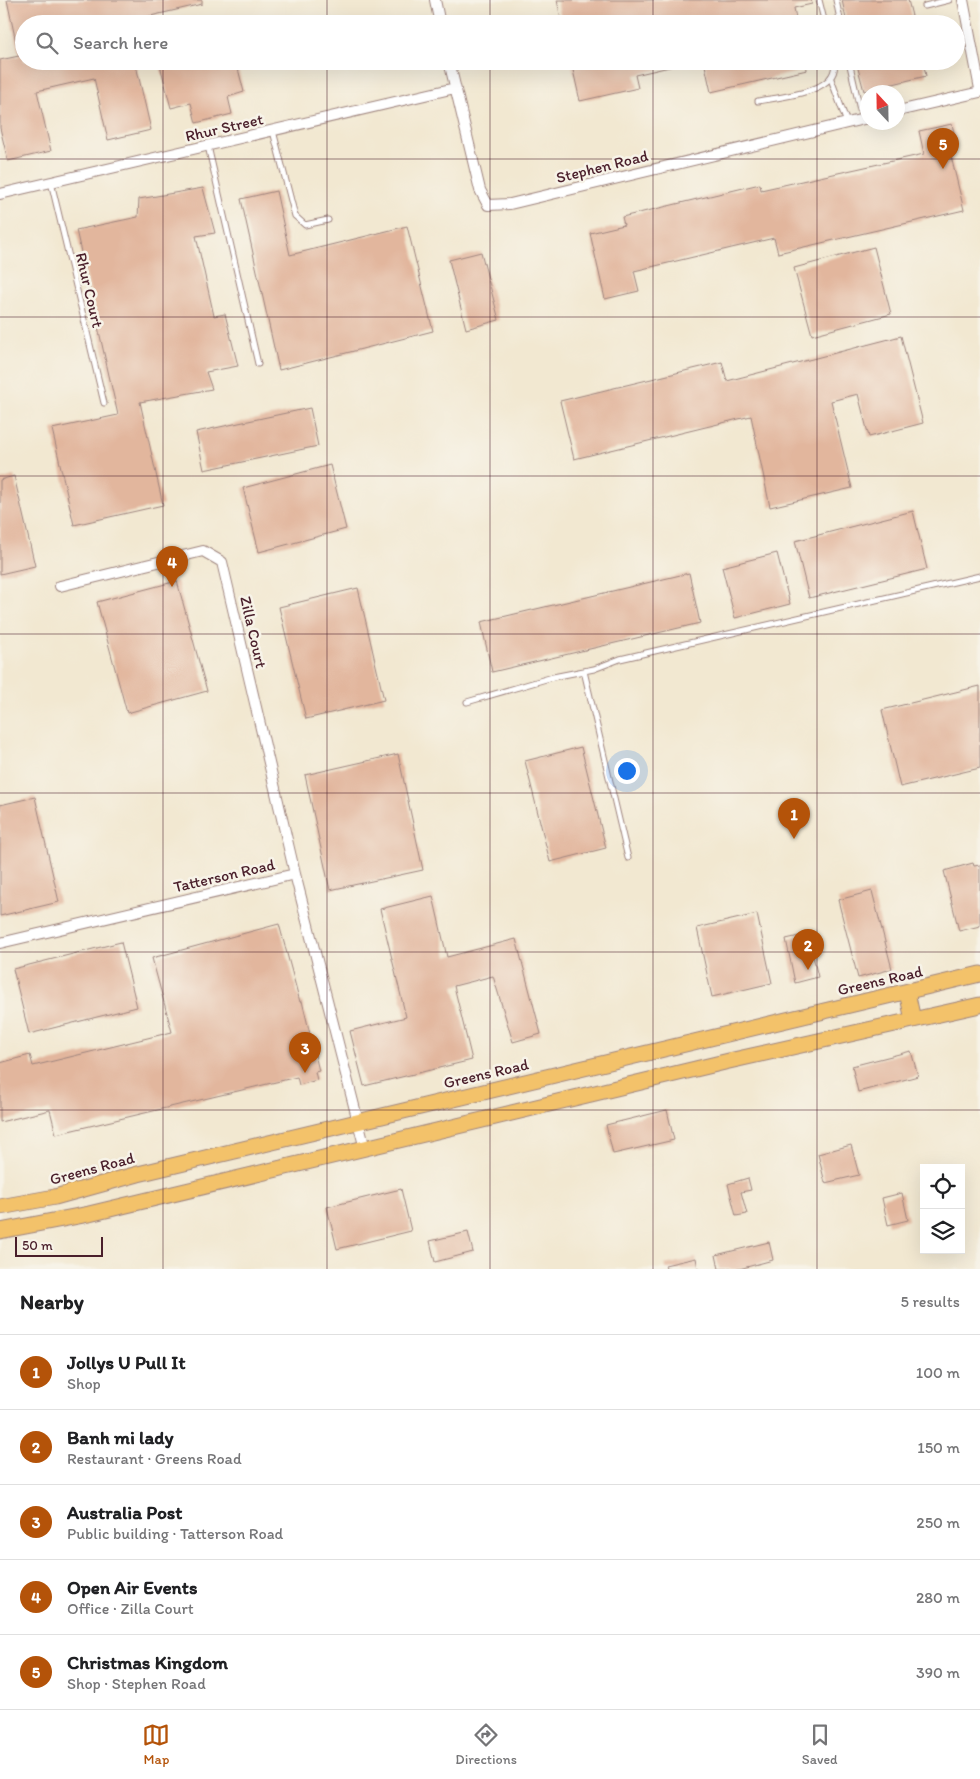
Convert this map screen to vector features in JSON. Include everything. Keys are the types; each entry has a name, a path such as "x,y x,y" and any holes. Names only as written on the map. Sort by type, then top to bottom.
{"main road":[{"name":"Greens Road","path":"0,1206 82,1190 980,974"},
{"path":"907,992 913,1020"},
{"path":"0,1231 89,1214 729,1061 980,1005"},
{"path":"82,1190 89,1214"}],"street":[{"path":"435,0 438,15"},
{"path":"905,109 980,90 963,0"},
{"name":"Stephen Road","path":"451,70 480,190 488,205 510,204 860,119"},
{"name":"Rhur Street","path":"0,194 455,88"},
{"name":"Zilla Court","path":"60,586 203,551 222,562 295,874"},
{"name":"Tatterson Road","path":"0,943 295,874 365,1149"}],"lane":[{"path":"819,0 823,15"},
{"path":"836,0 839,15"},
{"path":"925,6 949,0"},
{"path":"758,101 821,87 831,79 834,70"},
{"path":"852,70 860,100"},
{"path":"831,79 847,122"},
{"path":"274,131 295,216 304,225 328,220"},
{"path":"208,146 258,364"},
{"name":"Rhur Court","path":"51,182 104,403"},
{"path":"468,702 508,689 584,671 620,659 980,576"},
{"path":"584,671 628,858"}],"building":[{"path":"7,0 202,0 202,4 155,15 15,15 15,37"},
{"path":"557,0 811,0 812,4 794,8 795,15 560,15"},
{"path":"842,0 908,0 912,15 845,15"},
{"path":"15,57 15,70 137,70 151,130 108,140 94,78 37,91 51,151 8,161 0,128 0,60"},
{"path":"161,70 238,70 244,92 228,97 232,114 196,123 191,103 171,108"},
{"path":"573,70 656,70 635,75 638,88 580,101"},
{"path":"706,70 807,70 711,92"},
{"path":"858,70 925,70 926,76 889,85 862,85"},
{"path":"952,124 957,146 949,148 964,210 778,253 774,238 634,271 639,291 605,299 590,233 624,225 622,217 760,184 761,190 924,154 919,131"},
{"path":"203,188 215,233 196,236 214,316 225,314 238,366 206,372 212,389 140,402 163,505 74,525 52,429 118,415 76,230 138,217 139,199"},
{"path":"276,191 290,255 407,226 433,331 279,370 241,199"},
{"path":"874,247 891,314 812,335 794,268"},
{"path":"481,252 499,320 466,329 449,260"},
{"path":"901,336 923,423 869,437 858,394 831,401 852,488 770,507 751,416 574,459 560,401 722,362 727,381"},
{"path":"310,408 318,446 204,470 196,432"},
{"path":"330,465 346,529 259,552 243,488"},
{"path":"14,476 35,566 0,574 0,480"},
{"path":"913,511 927,569 809,598 795,541"},
{"path":"777,553 790,604 735,618 722,567"},
{"path":"689,573 700,623 492,672 481,622"},
{"path":"177,581 207,691 127,713 97,602"},
{"path":"358,588 384,700 306,719 279,607"},
{"path":"980,686 980,768 900,787 882,710"},
{"path":"581,747 606,848 550,862 525,761"},
{"path":"398,754 423,870 330,890 305,775"},
{"path":"35,797 59,902 0,916 0,805"},
{"path":"973,863 974,866 980,865 980,926 959,931 944,871"},
{"path":"872,891 892,969 858,978 838,900"},
{"path":"433,896 447,957 516,939 541,1034 513,1042 493,976 454,986 472,1060 364,1086 350,1031 406,1017 380,909"},
{"path":"757,914 772,983 712,997 697,928"},
{"path":"279,924 300,1002 302,1001 319,1071 315,1072 317,1080 299,1085 297,1077 56,1134 50,1110 0,1122 0,1063 30,1055 33,1066 172,1032 152,958"},
{"path":"808,934 818,977 795,983 786,939"},
{"path":"121,942 137,1007 29,1034 13,969"},
{"path":"911,1051 918,1076 858,1092 852,1066"},
{"path":"667,1110 674,1140 613,1154 606,1125"},
{"path":"851,1145 859,1175 825,1183 818,1154"},
{"path":"748,1178 751,1190 741,1192 747,1214 736,1216 728,1184"},
{"path":"401,1189 411,1231 337,1249 327,1207"},
{"path":"902,1193 908,1220 888,1225 882,1198"},
{"path":"468,1232 473,1252 435,1262 430,1241"},
{"path":"769,1242 773,1260 739,1269 719,1269 716,1255"},
{"path":"696,1258 698,1269 666,1269 665,1265"}],"place":[{"name":"Christmas Kingdom","path":"943,169"},
{"name":"Open Air Events","path":"172,587"},
{"name":"Jollys U Pull It","path":"794,839"},
{"name":"Banh mi lady","path":"808,970"},
{"name":"Australia Post","path":"305,1073"}]}
